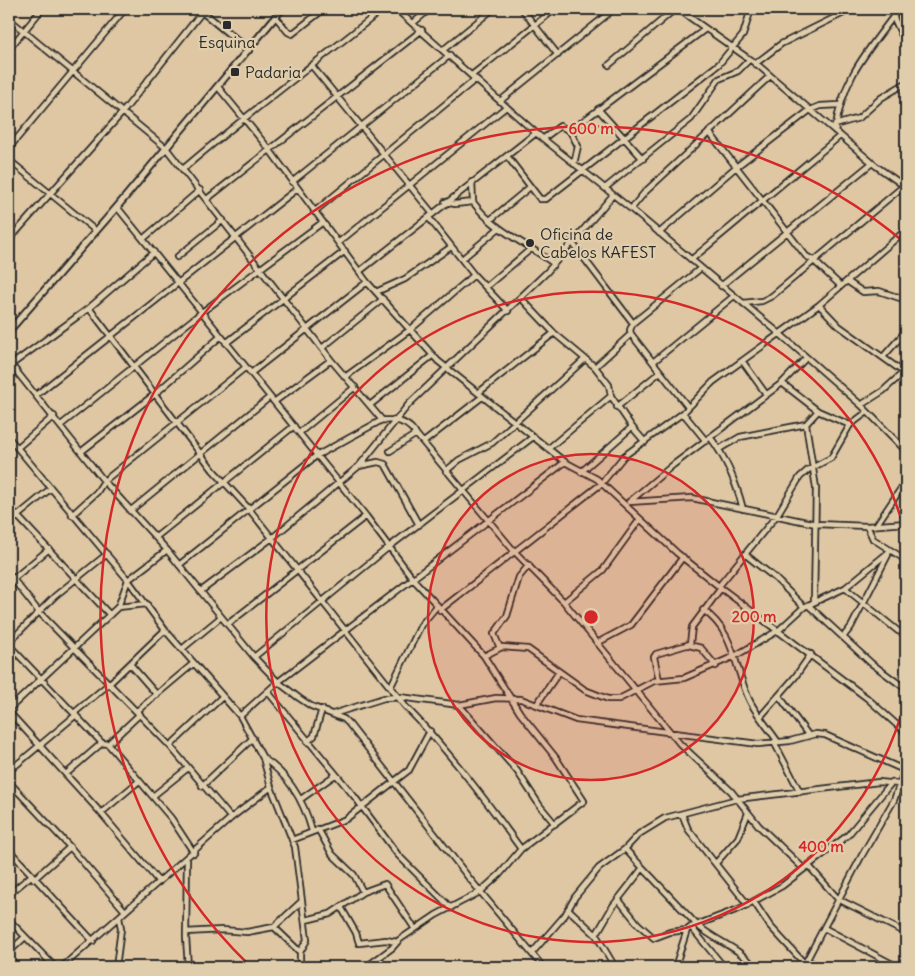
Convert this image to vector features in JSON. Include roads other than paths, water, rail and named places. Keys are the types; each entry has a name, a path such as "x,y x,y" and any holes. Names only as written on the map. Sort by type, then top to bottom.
{"street":[{"path":"9,49 42,9"},
{"path":"9,148 125,9"},
{"path":"9,331 117,207 282,9"},
{"path":"275,16 288,32 292,34 324,9"},
{"path":"183,169 243,117 312,66 383,9"},
{"path":"396,9 422,30 536,133 631,209 780,334 861,405 906,451"},
{"path":"413,23 430,9"},
{"path":"443,50 493,9"},
{"path":"522,9 558,55"},
{"path":"472,75 555,9"},
{"path":"500,101 614,9"},
{"path":"609,65 677,9 704,30 756,64 872,163 900,183 906,184"},
{"path":"507,156 540,199 546,199 712,70 733,48 746,28 751,9"},
{"path":"756,64 780,44 852,9"},
{"path":"834,131 839,105 857,64 899,9"},
{"path":"9,240 122,113 200,10 249,50"},
{"path":"893,16 906,44"},
{"path":"9,19 166,148 331,360 382,420"},
{"path":"207,199 422,30"},
{"path":"570,131 704,30"},
{"path":"292,182 450,55"},
{"path":"605,188 697,114 719,79 738,71 749,60"},
{"path":"312,66 408,186 431,216 451,247 508,311"},
{"path":"712,70 719,79"},
{"path":"631,209 645,192 770,76"},
{"path":"314,212 476,79"},
{"path":"836,125 859,118 881,98 906,83"},
{"path":"218,87 269,149 314,212 339,242 366,282 433,355 513,422 565,462 602,484 627,503 640,519 683,557 867,698 906,733"},
{"path":"659,233 736,167 810,110 820,106 839,105"},
{"path":"339,242 506,107"},
{"path":"598,109 643,159"},
{"path":"544,138 560,126 570,131 578,146 574,164"},
{"path":"709,132 806,256 813,260 841,286"},
{"path":"360,271 431,216 445,202 536,133"},
{"path":"692,260 840,136"},
{"path":"9,160 96,231"},
{"path":"721,286 872,163"},
{"path":"472,182 474,202 490,220 499,228 553,263"},
{"path":"743,304 772,296 906,184"},
{"path":"490,220 530,187"},
{"path":"36,395 110,338 235,236 297,189"},
{"path":"142,239 200,190"},
{"path":"201,591 272,538 359,466 396,419 446,367 521,298 613,195"},
{"path":"445,202 455,204 474,202"},
{"path":"117,207 366,516 414,580 484,656 511,698 556,758 584,801 521,849 500,874 480,892 415,929 366,967"},
{"path":"177,257 223,220"},
{"path":"61,425 202,312 323,222"},
{"path":"462,259 499,228"},
{"path":"391,686 421,625 438,608 602,484 624,456 683,413 713,382 819,305 906,230"},
{"path":"571,242 633,323"},
{"path":"376,292 404,279 451,247"},
{"path":"487,286 532,248"},
{"path":"226,343 345,251"},
{"path":"154,252 89,308 10,363 104,481 156,537 254,657 278,682 311,706 333,714 349,724 480,892 542,967"},
{"path":"688,407 631,334 630,330 633,323 701,268"},
{"path":"345,377 411,329 474,275"},
{"path":"847,281 863,292 879,291 906,300"},
{"path":"251,373 308,330 366,282"},
{"path":"653,362 734,296"},
{"path":"521,298 554,333 595,367 609,385 611,396 617,407 645,442"},
{"path":"322,348 383,300"},
{"path":"819,305 839,326 905,372 883,391 861,405"},
{"path":"89,308 110,338 200,453 225,480 400,697 482,794 521,849"},
{"path":"883,357 906,331"},
{"path":"424,442 554,333"},
{"path":"595,367 631,334"},
{"path":"82,451 155,394 221,336"},
{"path":"370,406 433,355"},
{"path":"627,503 782,383 806,358"},
{"path":"446,471 459,460 492,442 585,359"},
{"path":"274,402 331,360"},
{"path":"743,362 766,394"},
{"path":"72,514 97,492 104,481 246,366"},
{"path":"617,407 660,372"},
{"path":"782,383 818,411 850,425"},
{"path":"299,433 355,387"},
{"path":"549,448 611,396"},
{"path":"130,511 270,397"},
{"path":"719,449 740,437 806,424 818,411"},
{"path":"689,645 691,643 692,627 703,610 777,515 800,477 813,467 831,458 850,425 867,412"},
{"path":"683,413 719,449 735,480 743,509"},
{"path":"17,448 54,416"},
{"path":"179,565 316,456 382,420 396,419 403,421 424,442 514,551 564,602 669,731 731,791 748,813 838,900 906,933"},
{"path":"806,424 813,467 816,524 814,602"},
{"path":"156,537 294,426"},
{"path":"581,472 632,427"},
{"path":"390,451 416,434"},
{"path":"254,657 390,547 464,492 533,436"},
{"path":"9,438 50,489 107,554 165,630 240,716 253,738 263,758 271,787 292,840 306,920 307,940 300,952 300,967"},
{"path":"359,466 378,462 385,464 419,525"},
{"path":"240,716 278,682 414,580 565,462"},
{"path":"877,524 906,481"},
{"path":"9,523 50,489"},
{"path":"627,503 692,498 816,524 867,526 906,523"},
{"path":"9,506 110,615"},
{"path":"228,624 366,516"},
{"path":"564,602 603,570 640,519"},
{"path":"867,526 873,539 889,552 906,560"},
{"path":"13,579 48,550"},
{"path":"159,882 101,813 9,710 118,607 128,580 167,550"},
{"path":"484,656 500,648 510,646 528,648 585,690 608,699 619,699 659,680 684,678 716,666 735,656 779,630 806,606 845,588 889,552"},
{"path":"843,637 863,604 889,552"},
{"path":"107,554 75,578 9,643 102,742 108,744 153,796 194,853"},
{"path":"746,555 775,578 871,663 906,689"},
{"path":"597,643 631,625 683,557"},
{"path":"500,648 494,634 506,616 519,577 529,565"},
{"path":"9,574 39,612 139,712 231,818"},
{"path":"845,588 898,631 906,633"},
{"path":"118,607 146,604"},
{"path":"703,610 719,624 726,634 748,698 776,742 800,792"},
{"path":"182,649 221,617"},
{"path":"9,771 110,683 165,630"},
{"path":"659,680 653,660 656,654 689,645 701,648 716,666"},
{"path":"761,716 811,654"},
{"path":"108,744 156,695 194,662"},
{"path":"130,664 156,695"},
{"path":"537,704 560,672"},
{"path":"268,692 307,742 362,806 398,854 451,908"},
{"path":"779,696 809,736"},
{"path":"170,746 222,697"},
{"path":"333,714 384,698 400,697 458,705 496,698 511,698 537,704 576,720 758,744 800,739 816,734 836,738 905,768 894,800 838,900 805,964"},
{"path":"458,705 518,771 540,806 555,824"},
{"path":"307,742 314,736 322,709"},
{"path":"292,840 346,819 412,767 430,732"},
{"path":"202,786 253,738"},
{"path":"66,774 102,742"},
{"path":"263,758 276,768 301,799 312,831"},
{"path":"153,796 188,768"},
{"path":"301,799 335,775"},
{"path":"101,813 139,781"},
{"path":"9,782 125,911"},
{"path":"532,953 568,910 575,897 599,868 649,826 665,818 737,799 880,782 899,784"},
{"path":"618,899 638,924 654,938 689,928 748,905 782,886 848,835 892,782"},
{"path":"62,967 194,853 231,818 271,787"},
{"path":"716,863 738,838 748,813"},
{"path":"682,814 688,829 748,905"},
{"path":"318,829 332,854 354,875 364,892"},
{"path":"9,894 70,848"},
{"path":"625,848 642,869 709,936 727,942 755,967"},
{"path":"9,850 92,941"},
{"path":"187,859 186,932 188,967"},
{"path":"596,936 618,899 629,889 642,869"},
{"path":"306,920 326,915 364,892 385,884 415,929"},
{"path":"186,932 222,930 247,932 274,927 302,902"},
{"path":"754,902 770,926 805,964 819,967"},
{"path":"341,907 356,933 359,943 386,940 397,942"},
{"path":"568,910 596,936 615,967"},
{"path":"116,967 121,929 119,917"},
{"path":"9,920 55,967"},
{"path":"274,927 300,952"},
{"path":"674,967 689,928"},
{"path":"689,928 724,967"},
{"path":"824,928 898,967"},
{"path":"9,952 25,937"}],"place":[{"name":"Esquina","path":"227,25"},
{"name":"Padaria","path":"235,72"},
{"name":"Oficina de Cabelos KAFEST","path":"530,243"}]}
